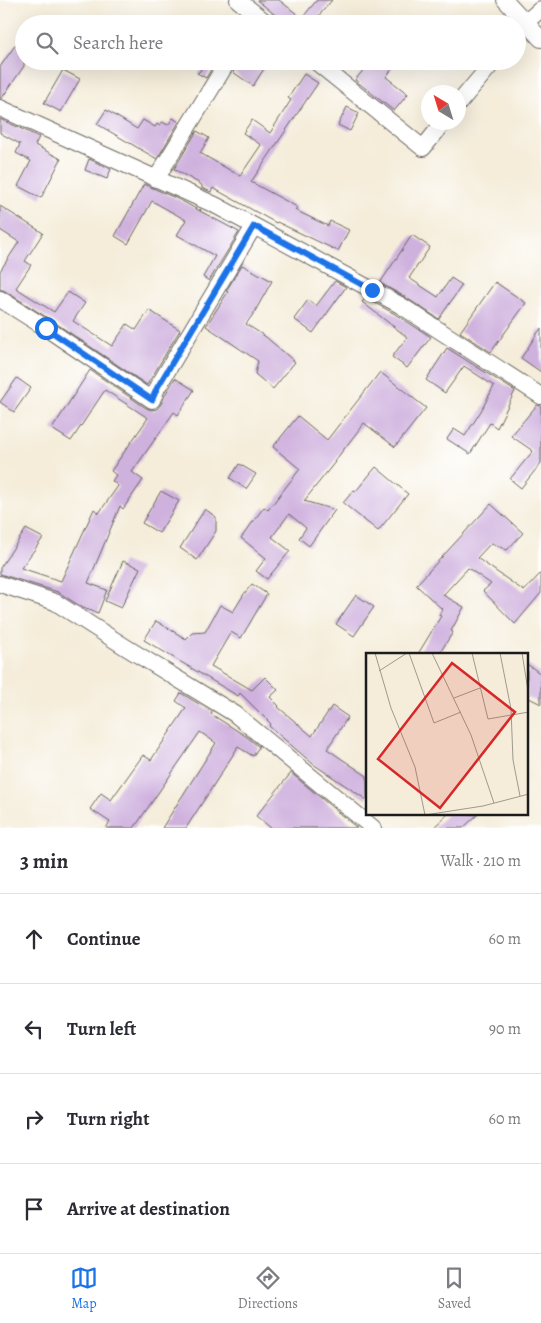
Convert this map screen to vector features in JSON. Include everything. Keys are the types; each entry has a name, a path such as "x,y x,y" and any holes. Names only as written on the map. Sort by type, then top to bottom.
{"street":[{"path":"238,0 253,15"},
{"path":"505,0 514,15"},
{"path":"526,23 541,9"},
{"path":"526,30 541,39"},
{"path":"156,179 223,70"},
{"path":"326,70 423,148 438,130"},
{"path":"466,94 486,70"},
{"path":"0,108 215,205 400,305 541,396"},
{"path":"0,299 152,400 157,388 254,226"},
{"path":"0,584 55,602 234,714 373,828"}],"building":[{"path":"257,0 279,0 298,15 275,15"},
{"path":"317,0 332,0 320,15 304,15"},
{"path":"15,45 15,70 21,70 2,98 0,98 0,67"},
{"path":"63,70 80,79 61,112 44,103"},
{"path":"211,70 206,78 197,73"},
{"path":"234,70 263,70 253,86 233,72"},
{"path":"363,70 391,70 386,77 408,94 394,111 355,80"},
{"path":"304,74 318,83 251,182 297,207 295,210 328,226 330,221 349,230 338,251 276,223 213,188 211,192 202,188 202,185 174,169 197,131 209,138 200,153 240,176 261,145 243,133 252,120 270,133 291,100 288,98"},
{"path":"347,107 359,113 350,131 338,125"},
{"path":"106,110 137,129 143,120 155,127 157,124 160,126 162,122 168,125 173,118 179,122 157,159 97,124"},
{"path":"0,119 39,137 35,145 61,159 41,198 18,186 31,161 16,153 20,144 0,133"},
{"path":"89,159 111,169 107,179 85,170"},
{"path":"144,184 180,200 239,232 209,281 203,277 215,256 177,235 186,220 152,201 128,244 115,236"},
{"path":"0,206 43,233 25,261 31,265 16,288 54,312 68,292 85,303 73,321 112,346 127,324 136,330 149,310 180,330 147,385 51,320 0,289 0,271 19,242 0,230"},
{"path":"412,235 430,247 409,278 438,297 451,278 462,285 439,319 380,283"},
{"path":"242,265 272,281 246,324 266,337 295,362 273,389 255,374 258,361 206,326 228,292 226,291"},
{"path":"335,281 346,287 313,333 294,319 308,300 316,306"},
{"path":"495,282 526,303 491,352 460,332"},
{"path":"366,298 431,337 407,368 392,357 407,337 362,302"},
{"path":"541,328 541,372 521,358"},
{"path":"447,348 515,391 497,428 490,423 470,454 447,439 454,429 465,436 494,386 464,366 445,393 426,380"},
{"path":"90,370 151,410 157,409 161,404 175,378 194,390 178,415 174,412 132,472 143,480 123,509 120,506 88,583 107,590 98,613 83,608 58,592 0,574 0,568 26,529 43,538 21,568 61,581 94,509 99,513 118,486 112,481 116,475 111,471 148,418 105,390 71,441 52,429"},
{"path":"380,372 426,408 395,447 364,423 304,501 335,510 309,546 299,538 306,528 289,514 272,537 290,551 267,579 256,571 266,558 241,538 264,507 268,510 300,469 273,447 298,416 327,440"},
{"path":"17,378 31,388 14,412 0,402"},
{"path":"537,405 541,406 541,463 521,488 510,479 533,451 511,436"},
{"path":"239,464 256,474 246,489 230,478"},
{"path":"376,467 408,494 378,531 343,503"},
{"path":"161,491 179,501 159,533 142,523"},
{"path":"491,504 523,533 507,550 491,543 477,558 524,591 541,573 541,593 515,624 483,591 491,584 468,568 443,595 464,607 451,631 453,632 440,653 419,653 441,616 439,615 442,609 416,585"},
{"path":"205,509 216,517 216,531 197,560 180,548"},
{"path":"123,561 140,568 121,608 105,601"},
{"path":"252,584 267,594 241,638 231,632 211,666 252,690 265,677 278,690 270,697 278,707 312,736 332,706 348,717 327,749 366,775 366,799 313,764 269,726 271,724 240,693 238,696 144,640 156,621 186,639 192,633 205,632 220,605 233,612"},
{"path":"356,595 374,607 354,636 336,624"},
{"path":"528,665 541,674 541,704 528,698"},
{"path":"181,693 212,712 211,714 259,747 253,756 238,747 186,828 162,828 216,743 200,732 134,828 106,828 110,822 90,809 101,793 111,800 143,755 151,760 186,708 176,701"},
{"path":"291,773 357,828 271,828 256,816"},
{"path":"446,816 476,816 463,828 433,828"}],"route":[{"path":"46,328 152,400 157,388 254,226 372,290"}]}
